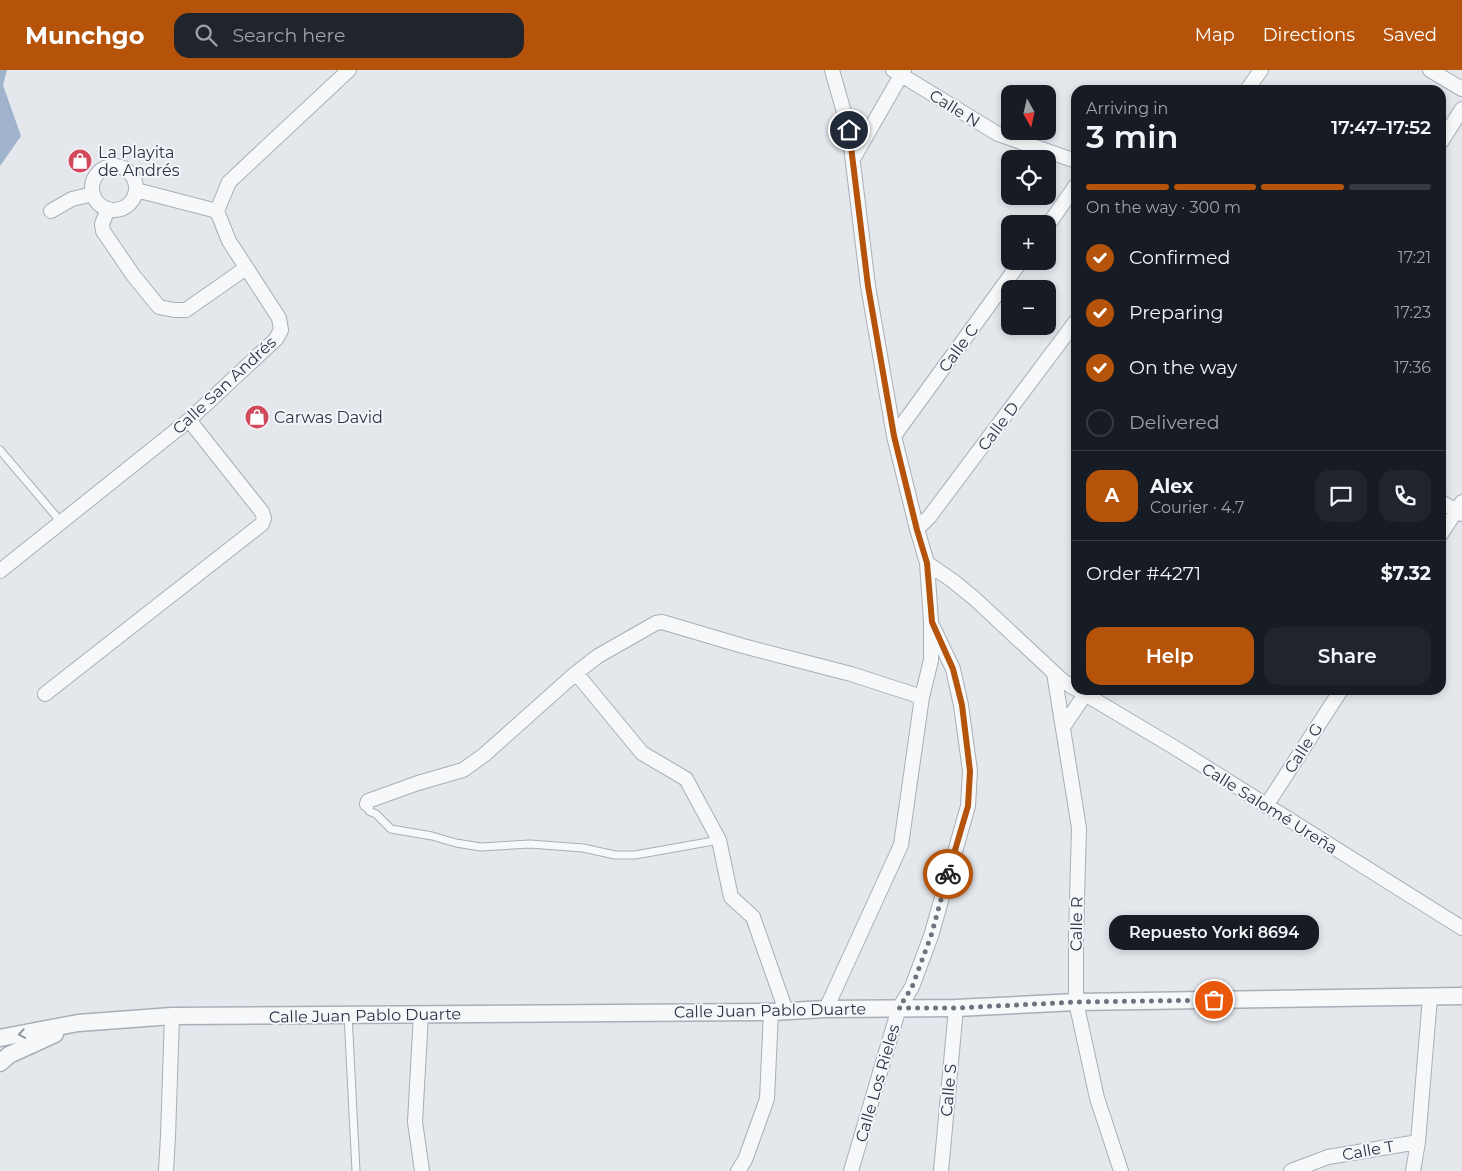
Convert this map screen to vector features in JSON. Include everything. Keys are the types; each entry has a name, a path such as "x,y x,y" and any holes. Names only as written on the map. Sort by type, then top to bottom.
{"street":[{"path":"136,190 216,211 230,182 349,70"},
{"path":"826,1009 901,845 922,697 931,660 932,622 927,563 894,436 868,286 849,130 832,70"},
{"path":"1250,85 1261,70"},
{"path":"1430,70 1462,89"},
{"path":"853,159 900,72"},
{"name":"Calle N","path":"900,72 998,134 1071,158"},
{"path":"1446,134 1462,109"},
{"path":"109,167 122,168 133,176 136,190 134,197 124,208 108,209 96,201 93,194 93,180 102,169 109,167"},
{"path":"1055,215 1071,192"},
{"path":"51,211 72,199 93,194"},
{"path":"108,209 102,224 103,230 133,275 158,307 186,310 246,268"},
{"name":"Calle San Andrés","path":"0,571 190,420 276,339 281,330 279,318 229,241 216,211"},
{"name":"Calle C","path":"894,436 1014,270"},
{"name":"Calle D","path":"917,530 930,516 1071,329"},
{"path":"44,694 262,524 264,518 262,512 190,420"},
{"path":"1446,504 1460,509 1446,527"},
{"name":"Calle Salomé Ureña","path":"927,563 953,581 1054,673 1071,684"},
{"path":"367,804 368,801 418,783 464,770 484,755 576,673 598,656 648,626 662,622 743,646 851,674 922,697"},
{"name":"Calle Los Rieles","path":"851,1171 899,1008 912,987 931,936 968,806 970,771 962,705 953,669 932,622"},
{"path":"576,673 642,753 686,779 719,840 731,898 753,917 778,1011 767,1099 746,1160 738,1171"},
{"name":"Calle R","path":"1054,673 1079,828 1076,1002 1097,1098 1121,1171"},
{"path":"1063,727 1080,695"},
{"name":"Calle Salomé Ureña","path":"1089,695 1462,928"},
{"name":"Calle G","path":"1266,806 1338,695"},
{"name":"Calle Juan Pablo Duarte","path":"0,1038 78,1023 172,1016 778,1011 956,1008 1076,1002 1462,996"},
{"path":"1413,1171 1418,1142 1430,997"},
{"name":"Calle S","path":"941,1171 956,1008"},
{"path":"421,1014 415,1122 422,1171"},
{"path":"166,1171 172,1016"},
{"name":"Calle Juan Pablo Duarte","path":"0,1063 8,1055 78,1023"},
{"name":"Calle T","path":"1291,1171 1328,1157 1418,1142"}],"lane":[{"path":"0,450 61,522"},
{"path":"367,804 370,811 391,828 481,847 530,844 583,848 615,855 635,855 719,840"},
{"path":"348,1015 356,1171"}],"water":[{"path":"0,70 7,70 3,85 21,136 0,166"}],"way so far":[{"path":"948,874 931,936 912,987 899,1008 956,1008 1076,1002 1214,1000"}],"place":[{"name":"La Playita de Andrés","path":"80,161"},
{"name":"Carwas David","path":"257,417"},
{"name":"Repuesto Yorki 8694","path":"1214,1000"}],"route":[{"path":"849,130 868,286 894,436 927,563 928,595 932,622 953,669 962,705 970,771 968,806 948,874"}]}
